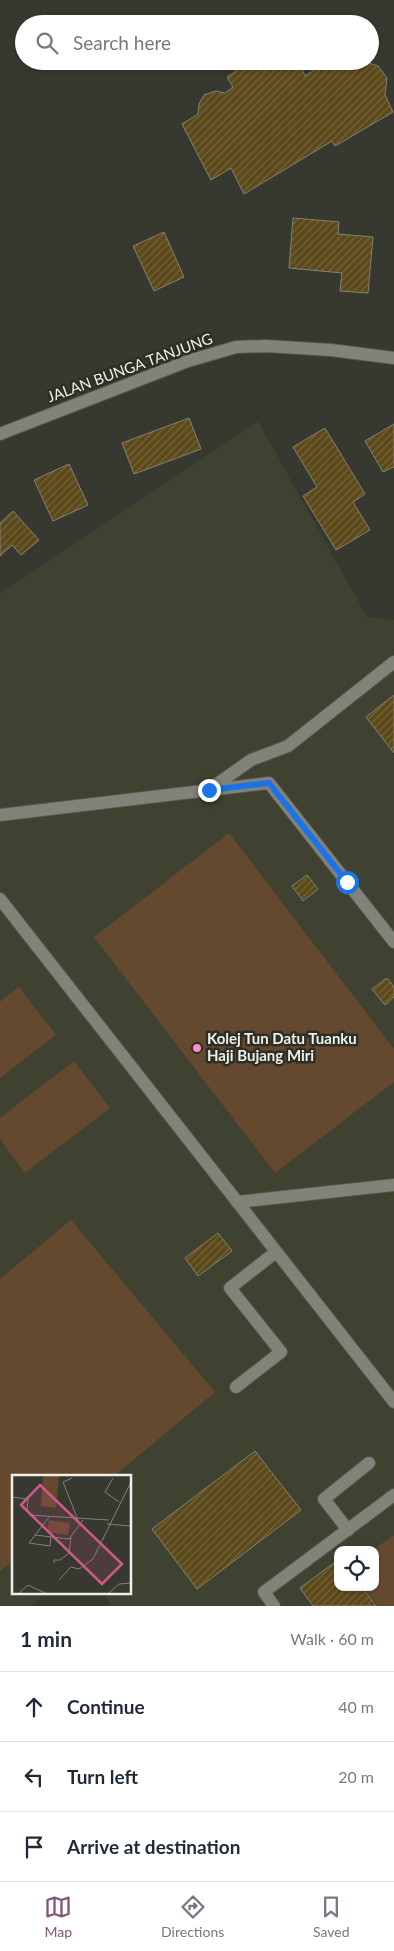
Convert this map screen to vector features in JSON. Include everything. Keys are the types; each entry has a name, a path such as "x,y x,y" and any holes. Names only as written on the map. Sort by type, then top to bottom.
{"street":[{"name":"JALAN BUNGA TANJUNG","path":"0,434 188,361 236,347 266,346 330,350 394,358"},
{"path":"209,790 251,760 288,746 394,662"},
{"path":"0,816 269,783 394,942"},
{"path":"0,899 394,1402"},
{"path":"237,1202 394,1185"},
{"path":"236,1387 281,1352 230,1288 276,1252"},
{"path":"348,1530 324,1499 369,1462"},
{"path":"274,1606 264,1592 394,1495"}],"shaded area":[{"name":"Kolej Tun Datu Tuanku Haji Bujang Miri","path":"258,421 367,617 394,620 394,1606 110,1606 106,1594 131,1594 131,1475 12,1475 12,1594 44,1594 32,1606 0,1606 0,593"},
{"path":"229,833 394,1049 394,1082 275,1173 94,937"},
{"path":"19,987 56,1035 0,1078 0,1002"},
{"path":"74,1061 110,1108 25,1173 0,1139 0,1118"},
{"path":"71,1220 215,1392 115,1475 12,1475 12,1562 0,1571 0,1279"},
{"path":"394,1535 394,1606 378,1606 367,1591 379,1591 379,1546"}],"building":[{"path":"379,67 387,78 385,95 393,112 335,146 332,141 244,194 231,168 211,180 182,124 198,114 199,104 204,95 216,91 225,93 233,87 227,77 236,70 302,70 305,76 315,70 379,70"},
{"path":"293,218 339,222 338,234 373,237 368,293 340,291 342,273 289,268"},
{"path":"164,232 184,277 154,291 133,246"},
{"path":"189,418 201,449 134,474 122,443"},
{"path":"394,424 394,468 383,472 365,441"},
{"path":"325,428 365,494 353,502 370,530 336,550 303,496 317,487 293,447"},
{"path":"69,464 88,505 53,521 34,480"},
{"path":"13,511 39,540 21,555 12,545 0,556 0,523"},
{"path":"394,695 394,753 366,717"},
{"path":"307,875 318,889 303,901 292,886"},
{"path":"387,978 394,987 394,997 385,1005 372,989"},
{"path":"218,1233 232,1251 198,1276 185,1258"},
{"path":"255,1451 301,1510 197,1589 152,1529"},
{"path":"334,1563 334,1591 365,1591 376,1606 313,1606 300,1588"}],"place":[{"name":"Kolej Tun Datu Tuanku Haji Bujang Miri","path":"197,1048"}],"route":[{"path":"209,790 269,783 347,882"}]}
